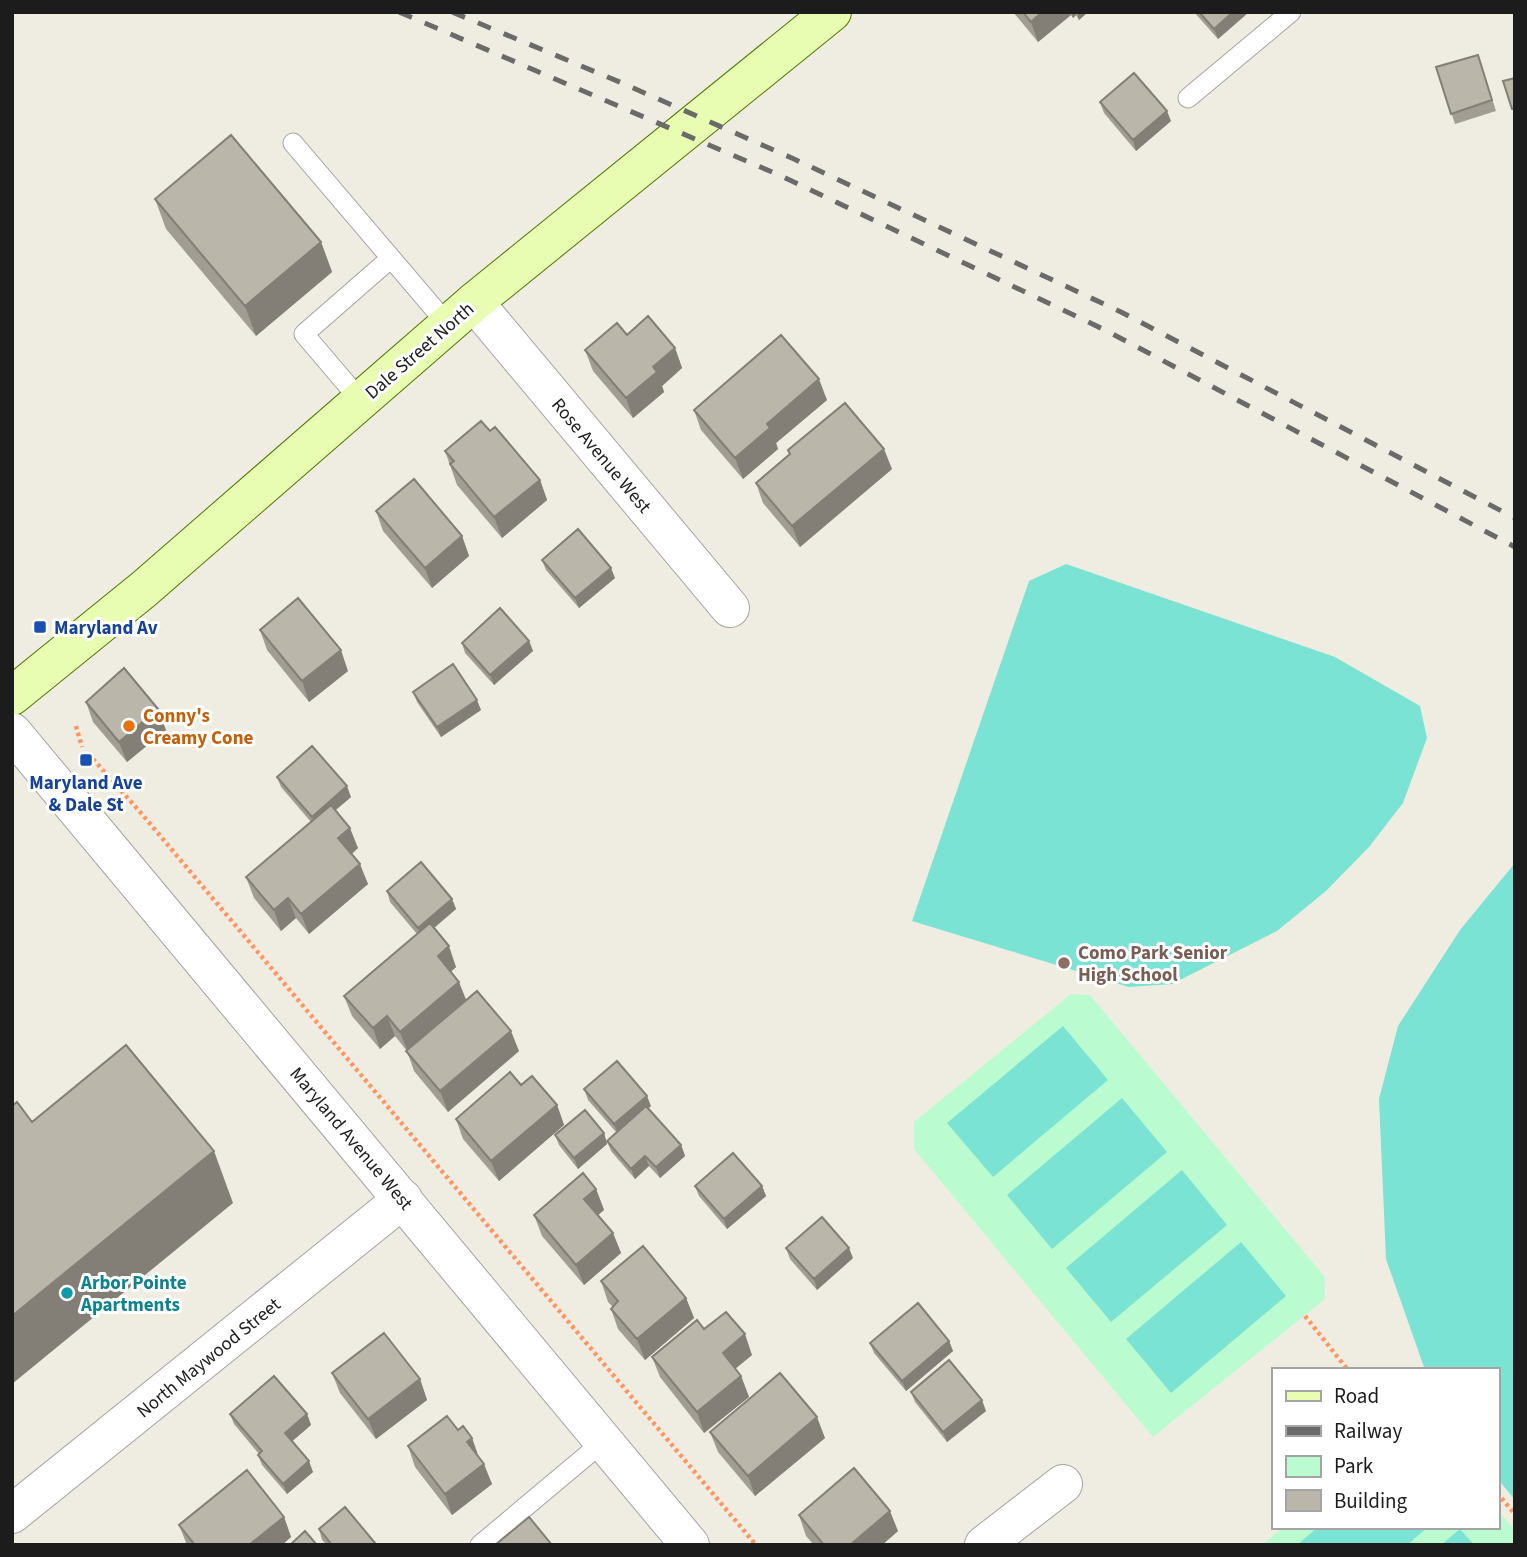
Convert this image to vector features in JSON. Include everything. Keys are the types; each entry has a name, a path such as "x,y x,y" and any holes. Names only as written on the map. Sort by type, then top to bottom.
{"main road":[{"name":"Dale Street North","path":"12,696 144,589 461,313 812,19"}],"street":[{"name":"Rose Avenue West","path":"461,313 730,608"},
{"name":"Maryland Avenue West","path":"12,732 690,1545"},
{"name":"North Maywood Street","path":"12,1514 402,1199"},
{"path":"984,1545 1063,1484"}],"lane":[{"path":"1188,98 1291,12"},
{"path":"293,143 391,258 461,313"},
{"path":"360,401 304,334 391,258"},
{"path":"480,1545 604,1441"}],"path":[{"path":"76,726 80,746 150,824 756,1545"},
{"path":"1305,1316 1346,1368"},
{"path":"1499,1495 1515,1514"}],"green space":[{"path":"1071,994 1090,995 1324,1276 1325,1299 1153,1437 914,1149 914,1122"},
{"path":"1499,1512 1515,1530 1515,1545 1262,1545 1281,1529 1499,1529"}],"shaded area":[{"path":"1066,564 1335,657 1420,706 1427,738 1403,803 1369,847 1326,891 1277,931 1172,984 1129,987 912,921 1029,581"},
{"path":"1515,863 1515,1500 1499,1480 1499,1368 1424,1368 1386,1259 1379,1099 1398,1026 1460,930"},
{"path":"1063,1026 1108,1080 993,1177 947,1123"},
{"path":"1122,1098 1167,1152 1052,1249 1007,1195"},
{"path":"1182,1170 1227,1225 1111,1322 1066,1268"},
{"path":"1241,1242 1286,1296 1171,1393 1126,1339"},
{"path":"1316,1529 1426,1529 1407,1545 1297,1545"},
{"path":"1460,1529 1474,1545 1441,1545"}],"building":[{"path":"1023,12 1042,12 1031,22"},
{"path":"1199,12 1233,12 1214,29"},
{"path":"1478,55 1492,100 1451,114 1436,67"},
{"path":"1134,73 1167,111 1133,140 1100,102"},
{"path":"1515,78 1515,109 1512,109 1503,81"},
{"path":"231,135 321,242 245,306 155,199"},
{"path":"648,316 675,348 653,367 657,372 626,398 585,350 617,323 627,335"},
{"path":"781,335 819,379 767,424 770,428 735,458 694,410"},
{"path":"845,403 884,449 792,526 756,483 790,454 788,450"},
{"path":"481,421 490,431 495,427 540,480 494,517 450,464 454,461 445,451"},
{"path":"414,479 462,536 425,568 376,511"},
{"path":"578,529 611,568 575,598 542,560"},
{"path":"298,598 341,650 302,681 260,630"},
{"path":"500,608 529,641 490,675 462,643"},
{"path":"453,664 477,700 437,727 413,692"},
{"path":"124,668 158,709 119,742 86,702"},
{"path":"312,746 347,786 312,817 277,777"},
{"path":"331,805 350,828 338,838 360,864 301,914 288,898 274,910 246,877"},
{"path":"421,862 452,899 418,928 387,891"},
{"path":"430,923 449,946 438,956 459,982 400,1032 387,1016 373,1028 344,996"},
{"path":"477,991 511,1031 440,1091 406,1051"},
{"path":"126,1045 214,1151 12,1316 12,1106 17,1102 32,1122"},
{"path":"617,1061 647,1096 614,1124 584,1089"},
{"path":"510,1072 521,1085 532,1076 557,1105 491,1161 456,1119"},
{"path":"646,1106 681,1145 656,1167 645,1156 631,1169 607,1141"},
{"path":"585,1110 604,1133 574,1158 555,1135"},
{"path":"733,1153 762,1186 724,1219 695,1186"},
{"path":"583,1173 596,1189 584,1199 613,1233 576,1265 534,1215"},
{"path":"822,1217 849,1248 814,1279 786,1248"},
{"path":"643,1246 686,1298 637,1339 611,1309 618,1301 601,1281"},
{"path":"918,1303 949,1341 902,1381 870,1343"},
{"path":"726,1312 745,1334 723,1353 741,1376 697,1412 652,1357 697,1320 704,1329"},
{"path":"384,1333 420,1379 368,1419 332,1373"},
{"path":"949,1360 982,1400 943,1432 911,1392"},
{"path":"780,1373 817,1417 748,1476 710,1432"},
{"path":"274,1376 307,1414 285,1433 309,1461 283,1484 258,1455 262,1451 230,1414"},
{"path":"447,1416 458,1430 463,1426 472,1438 467,1442 484,1464 445,1494 408,1446"},
{"path":"854,1468 890,1511 850,1545 824,1545 799,1515"},
{"path":"247,1470 284,1517 249,1545 195,1545 179,1525"},
{"path":"345,1507 374,1545 332,1545 319,1529"},
{"path":"529,1517 552,1545 495,1545"},
{"path":"305,1531 317,1545 290,1545"}],"railway":[{"path":"399,12 779,175 1107,331 1515,547"},
{"path":"452,12 794,159 1121,312 1515,518"}],"place":[{"name":"Maryland Av","path":"40,627"},
{"name":"Conny's Creamy Cone","path":"129,726"},
{"name":"Maryland Ave & Dale St","path":"86,760"},
{"name":"Como Park Senior High School","path":"1064,963"},
{"name":"Arbor Pointe Apartments","path":"67,1293"}]}
